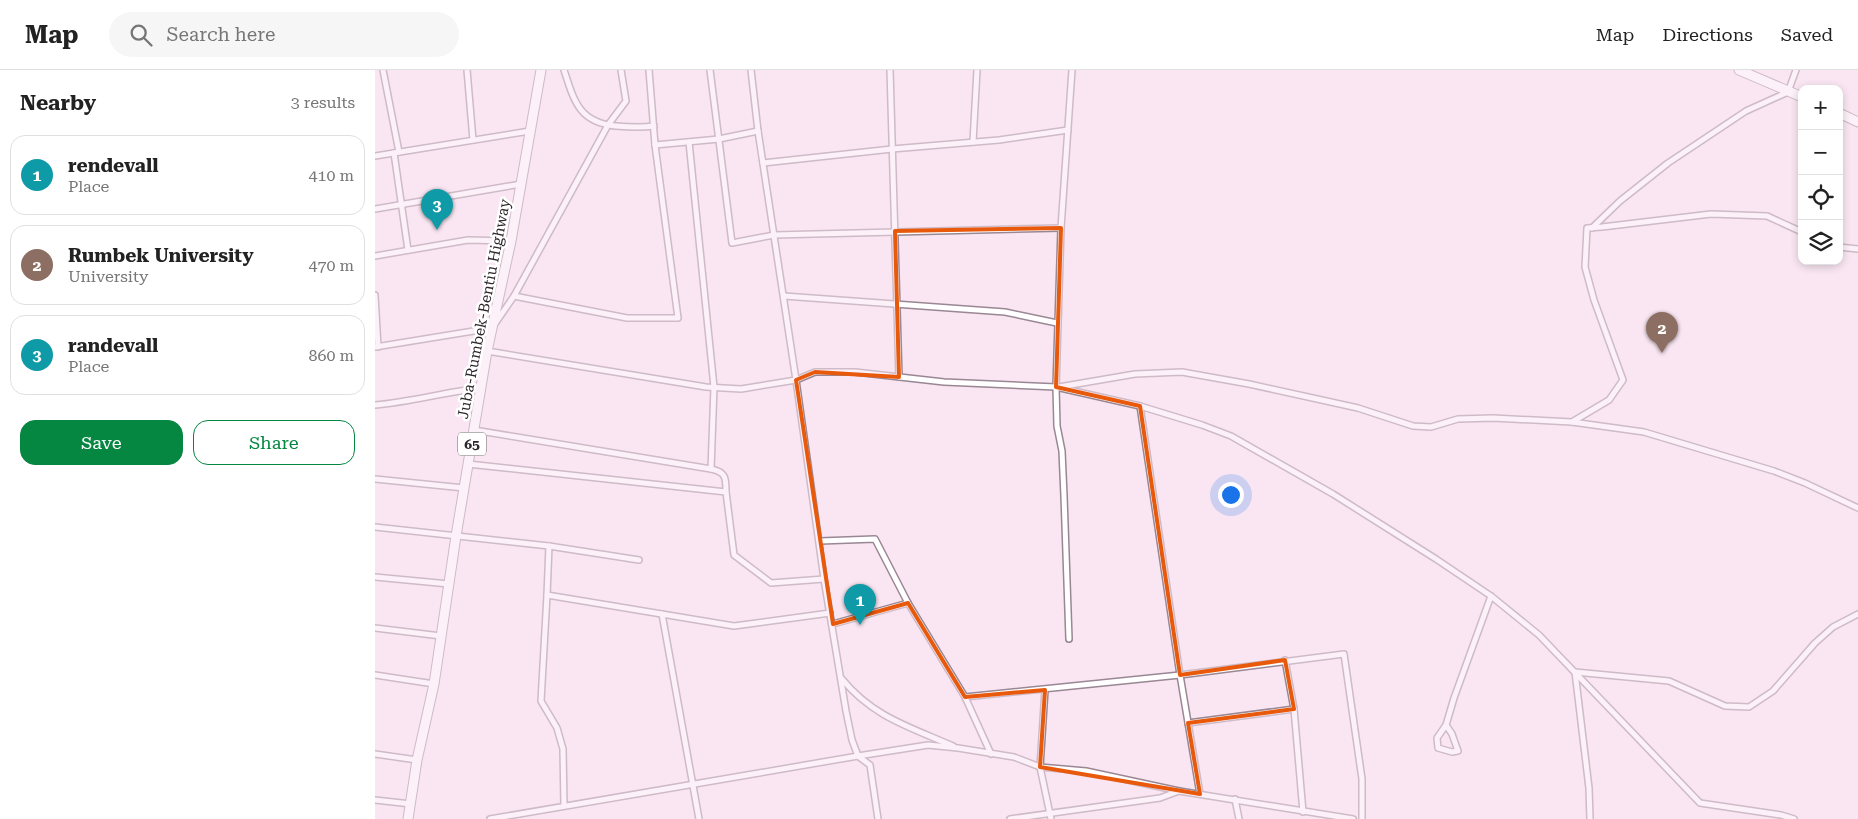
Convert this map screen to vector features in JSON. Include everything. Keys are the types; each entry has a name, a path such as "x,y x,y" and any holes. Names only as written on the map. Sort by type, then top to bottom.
{"main road":[{"name":"Juba-Rumbek-Bentiu Highway","path":"408,819 417,760 434,684 456,536 487,351 511,241 541,70"},
{"path":"1739,70 1798,96"},
{"path":"1843,115 1858,122"}],"street":[{"path":"383,70 396,152 408,250"},
{"path":"467,70 473,140"},
{"path":"564,70 570,89 579,107 594,122 637,128 654,126"},
{"path":"375,295 377,347 492,328 514,296 608,125 626,101 621,70"},
{"path":"514,296 627,318 678,318 655,145 649,70"},
{"path":"710,70 732,242 774,235 1061,228"},
{"path":"751,70 758,131 797,380 824,579 852,740 858,756 870,765 878,819"},
{"path":"890,70 899,377"},
{"path":"973,142 977,70"},
{"path":"1069,638 1062,451 1057,426 1056,387 1061,228 1072,70"},
{"path":"1592,228 1620,201 1668,163 1746,111 1788,92 1796,70"},
{"path":"375,156 530,130"},
{"path":"763,163 892,148 999,140 1068,130"},
{"path":"655,145 719,139 758,131"},
{"path":"689,142 714,387 711,469"},
{"path":"375,209 521,184"},
{"path":"1572,422 1609,400 1623,380 1594,300 1585,267 1587,228 1711,214 1767,216 1798,230"},
{"path":"375,256 468,240 511,241"},
{"path":"1843,247 1858,248"},
{"path":"783,296 1005,312 1057,323"},
{"path":"487,351 714,387 741,389 797,380 815,372 855,372 944,382 1056,387 1139,406 1202,425 1231,436 1365,513 1491,596 1539,635 1700,803 1781,814 1794,819"},
{"path":"1056,387 1135,374 1182,372 1249,384 1358,408 1413,426 1431,427 1458,419 1493,418 1572,422 1644,432 1765,468 1805,482 1858,508"},
{"path":"375,405 395,404 455,391 481,388"},
{"path":"1139,406 1200,794"},
{"path":"475,430 719,471 724,475 726,481 734,555 771,583 824,579"},
{"path":"468,464 726,492"},
{"path":"375,479 464,488"},
{"path":"375,526 549,546 639,560"},
{"path":"820,541 875,539 908,603 965,697 991,754"},
{"path":"549,546 541,702 557,728 563,749 565,806"},
{"path":"375,577 450,584"},
{"path":"547,595 733,626 830,613"},
{"path":"1447,725 1459,751 1452,752 1438,748 1437,738 1447,725 1454,698 1491,596"},
{"path":"833,624 908,603"},
{"path":"663,614 699,819"},
{"path":"1575,672 1669,681 1725,706 1749,707 1773,691 1815,643 1833,627 1858,614"},
{"path":"375,628 441,636"},
{"path":"965,697 1180,675 1285,660 1345,654 1363,779 1363,819"},
{"path":"1285,660 1294,709 1303,812"},
{"path":"1575,672 1589,788 1590,819"},
{"path":"375,676 434,684"},
{"path":"841,679 851,690 894,722 958,748"},
{"path":"1045,690 1040,767 1051,816"},
{"path":"1188,723 1294,709"},
{"path":"490,819 858,756 928,746 958,748 1014,757 1040,767 1086,771 1179,791 1353,819"},
{"path":"375,754 417,760"},
{"path":"1010,819 1051,816 1160,798 1179,791"},
{"path":"1235,799 1239,819"},
{"path":"375,800 411,804"},
{"path":"512,814 516,819"}],"highlighted area":[{"path":"1061,228 1056,387 1140,406 1180,675 1285,660 1294,709 1188,723 1200,794 1040,767 1045,690 965,697 908,603 833,624 796,380 815,372 899,377 895,231"}],"place":[{"name":"randevall","path":"437,230"},
{"name":"Rumbek University","path":"1662,353"},
{"name":"rendevall","path":"860,625"}]}
